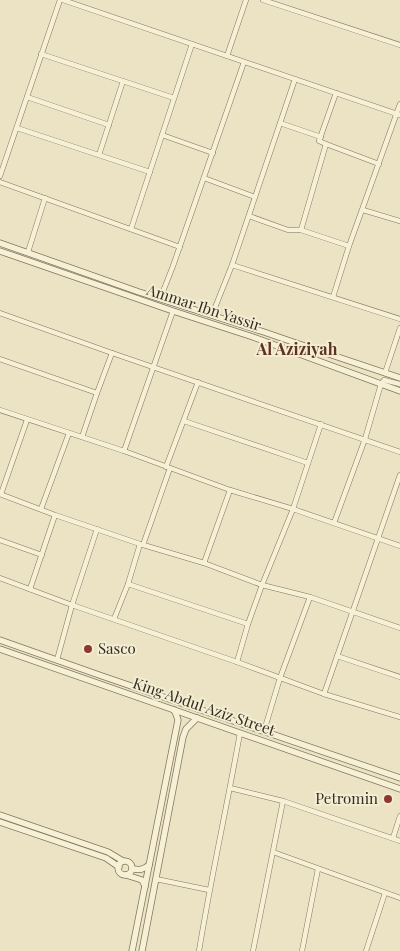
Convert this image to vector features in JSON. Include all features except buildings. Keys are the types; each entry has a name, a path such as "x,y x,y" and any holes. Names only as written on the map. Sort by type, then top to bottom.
{"street":[{"path":"0,176 61,0 398,114"},
{"path":"227,56 246,0"},
{"path":"263,0 400,46"},
{"path":"131,229 192,44"},
{"path":"42,54 174,98"},
{"path":"160,299 244,62"},
{"path":"212,315 232,265 295,79"},
{"path":"99,155 123,81"},
{"path":"336,93 320,141 379,164"},
{"path":"27,97 109,125"},
{"path":"333,297 349,246 400,104"},
{"path":"280,123 321,137"},
{"path":"16,128 150,172"},
{"path":"162,135 212,153"},
{"path":"301,230 326,144"},
{"path":"204,178 255,197"},
{"path":"0,182 180,247"},
{"path":"28,252 46,198"},
{"path":"363,210 400,221"},
{"path":"249,216 288,230 301,230 349,246"},
{"name":"Ammar Ibn Yassir","path":"0,243 139,292 400,378"},
{"name":"Ammar Ibn Yassir","path":"0,252 253,336 400,391"},
{"path":"232,265 400,319"},
{"path":"124,451 173,311"},
{"path":"0,313 400,452"},
{"path":"385,373 400,328"},
{"path":"82,437 96,393 112,353"},
{"path":"0,359 96,393"},
{"path":"334,523 365,439 381,384 384,380 400,384"},
{"path":"114,619 128,584 198,382"},
{"path":"0,410 124,451 230,490 293,509 400,546"},
{"path":"27,420 0,494 141,544 204,563 262,585 310,597 400,628"},
{"path":"184,421 308,463"},
{"path":"237,662 248,624 293,509 322,424"},
{"path":"41,509 69,433"},
{"path":"324,694 400,475"},
{"path":"204,563 230,490"},
{"path":"393,495 400,497"},
{"path":"30,588 55,514"},
{"path":"57,660 72,605 98,529"},
{"path":"0,540 42,555"},
{"path":"0,578 324,694 400,717"},
{"path":"128,584 248,624"},
{"path":"264,731 280,678 310,597"},
{"name":"King Abdul Aziz Street","path":"0,640 400,778"},
{"name":"King Abdul Aziz Street","path":"0,649 400,790"},
{"path":"337,656 400,677"},
{"path":"132,951 178,717 174,710"},
{"path":"142,951 186,729 197,718"},
{"path":"176,726 186,729"},
{"path":"199,951 240,734"},
{"path":"230,788 283,801 400,840"},
{"path":"253,951 283,801"},
{"path":"0,815 108,852 124,861 130,862 132,864 131,872 126,875"},
{"path":"392,838 400,816"},
{"path":"0,822 106,858 121,873 142,880 145,887"},
{"path":"273,852 400,898"},
{"path":"118,868 124,861"},
{"path":"132,868 141,870 149,865"},
{"path":"302,951 318,869"},
{"path":"156,879 209,890"},
{"path":"366,951 385,892"}],"place":[{"name":"Sasco","path":"88,649"},
{"name":"Petromin","path":"388,799"}],"district":[{"name":"Al Aziziyah","path":"297,349"}]}
